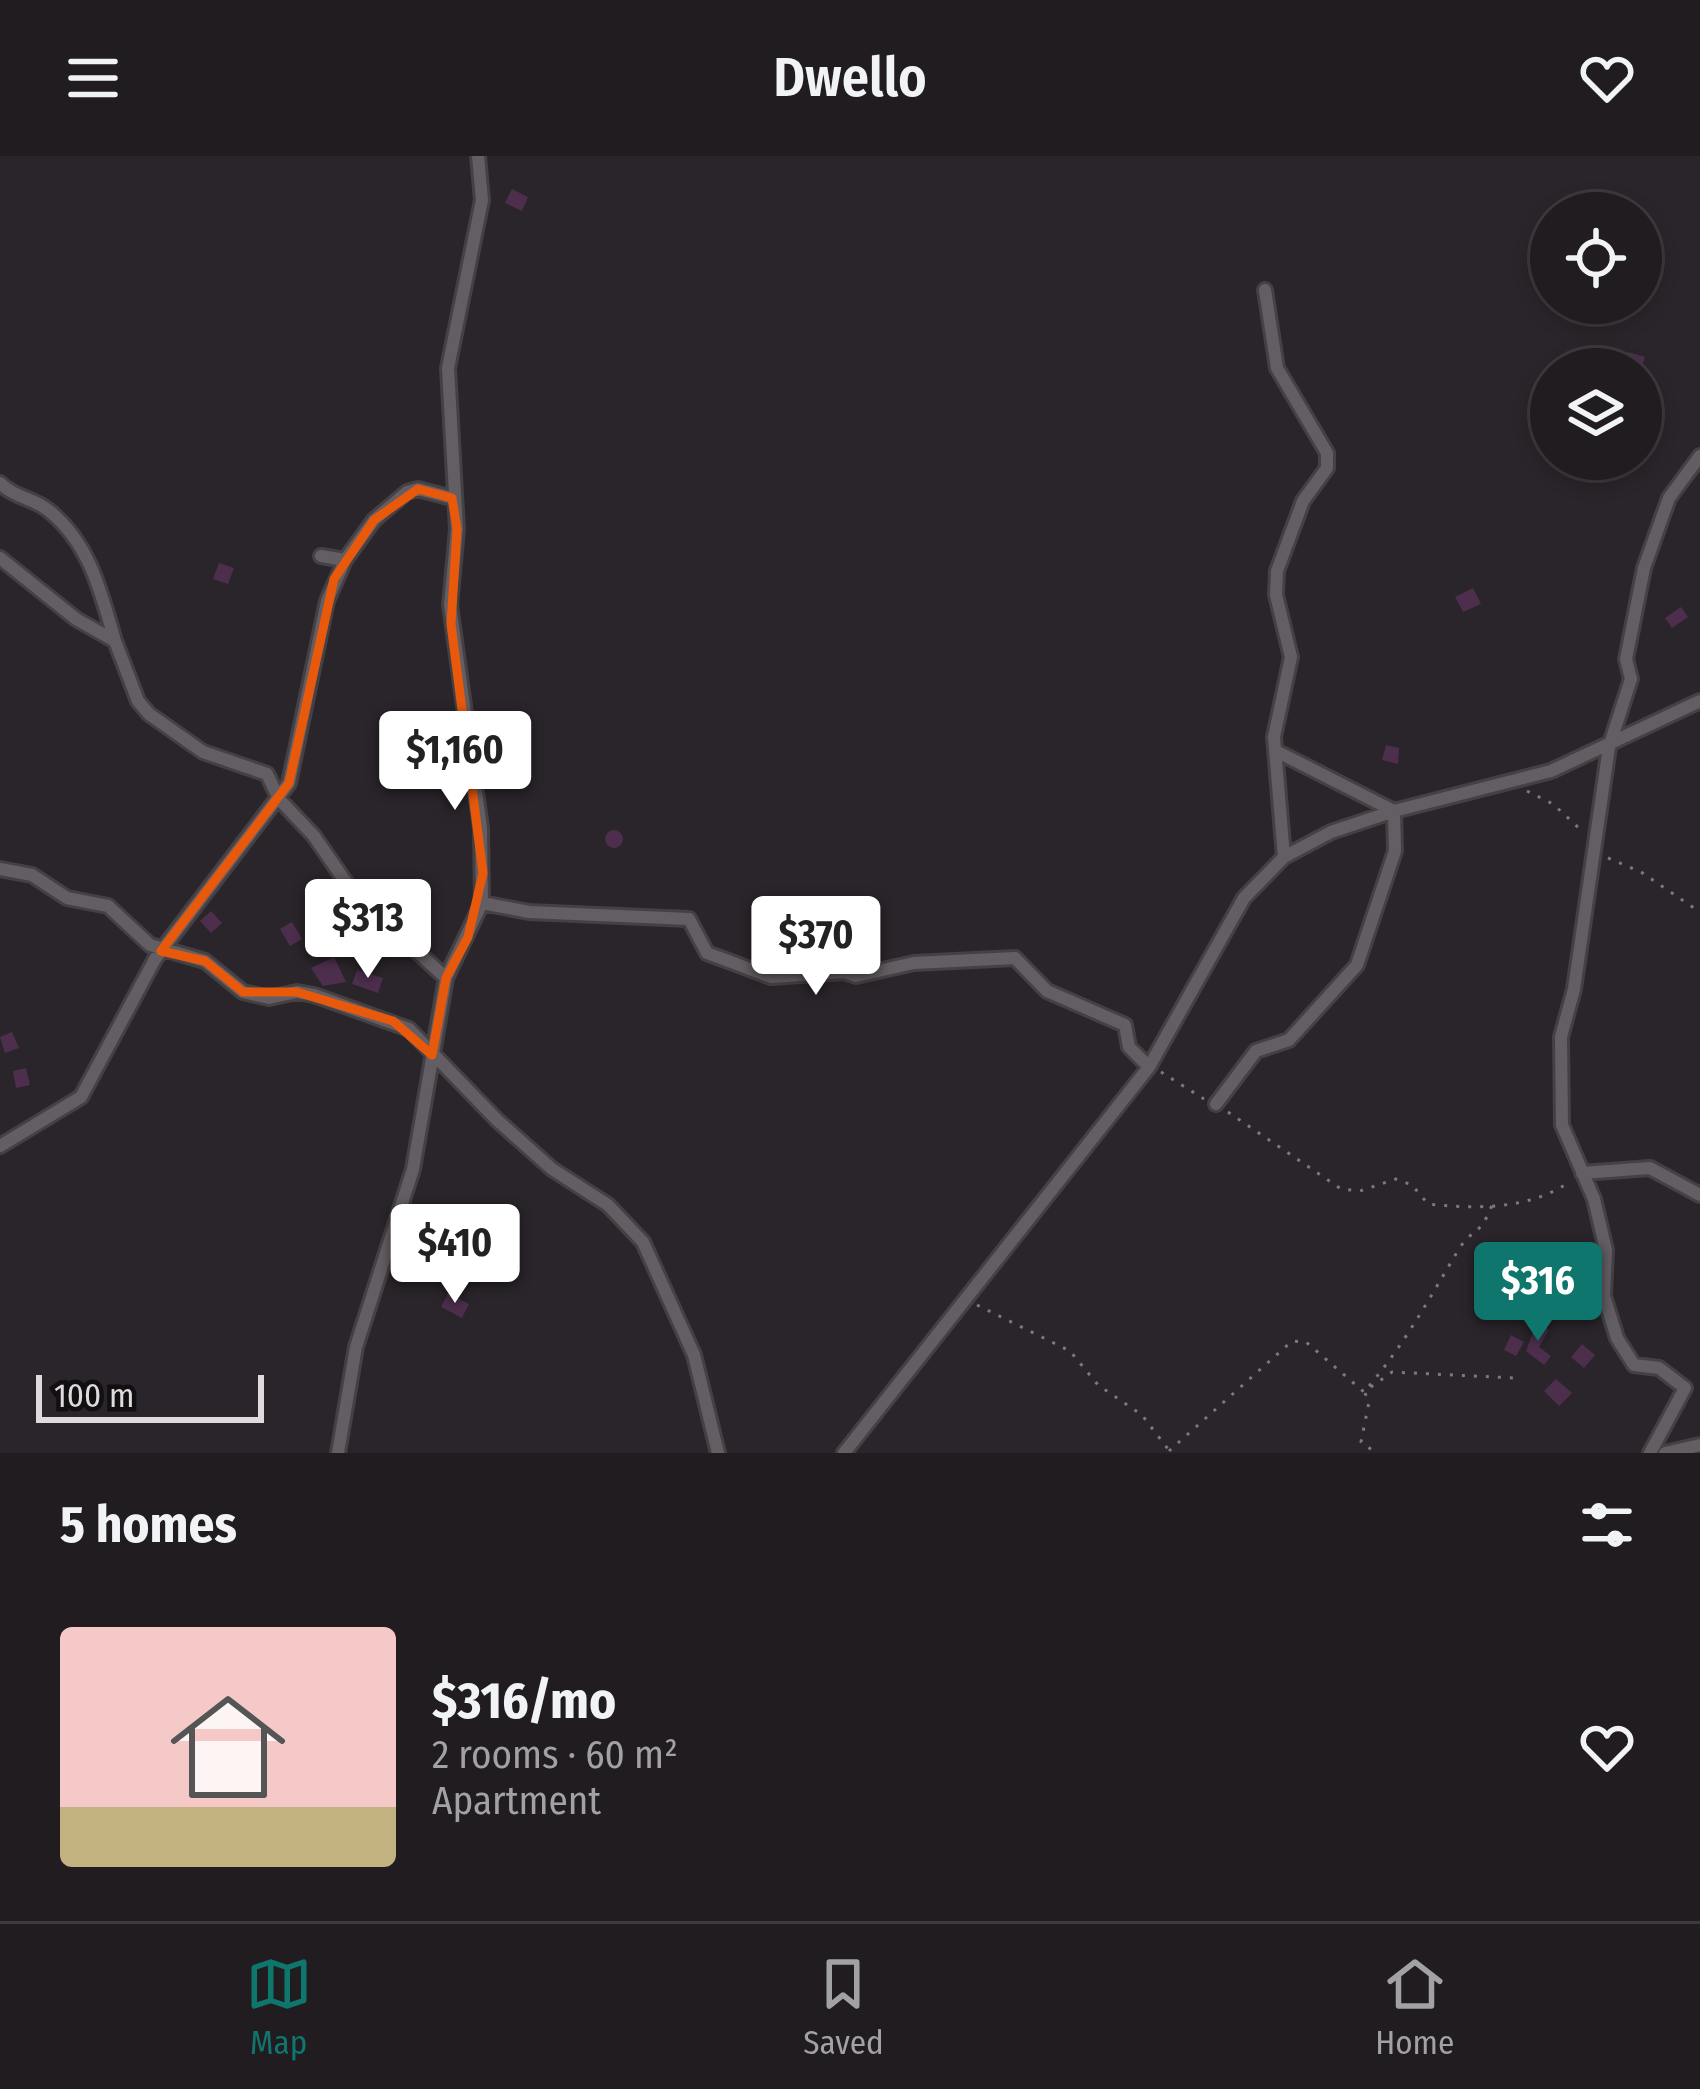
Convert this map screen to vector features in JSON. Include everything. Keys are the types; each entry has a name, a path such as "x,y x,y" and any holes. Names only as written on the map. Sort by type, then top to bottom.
{"street":[{"path":"338,1453 356,1347 413,1169 446,978 482,903 481,828 451,624 457,551 448,368 482,200 478,156"},
{"path":"1265,290 1277,368 1327,453 1327,468 1303,501 1277,571 1276,595 1291,657 1276,718 1284,857"},
{"path":"1650,1453 1685,1388 1659,1368 1634,1365 1617,1338 1604,1296 1603,1230 1562,1125 1561,1049 1609,747 1631,679 1626,659 1644,568 1669,498 1700,456"},
{"path":"0,483 16,497 49,511 80,544 137,701 148,714 190,745 267,774 279,799 314,836 367,908 446,978"},
{"path":"0,1146 81,1097 161,951 279,799 294,769 327,601 345,560 374,520 407,492 418,489 452,498"},
{"path":"321,556 345,560"},
{"path":"0,558 76,619 115,641"},
{"path":"844,1453 1150,1067 1244,898 1284,857 1331,832 1394,811 1508,785 1609,747 1700,701"},
{"path":"1276,751 1394,811"},
{"path":"1216,1104 1256,1051 1289,1040 1357,964 1395,851 1394,811"},
{"path":"0,869 32,875 68,898 108,906 161,951 205,961 243,992 269,998 297,992 409,1029 552,1169 608,1204 643,1242 694,1355 718,1453"},
{"path":"482,903 529,912 689,919 707,953 731,957 764,976 856,976 914,963 1015,958 1047,991 1125,1025 1129,1047 1150,1067"},
{"path":"1582,1173 1650,1168 1700,1195"},
{"path":"1665,1453 1700,1444"}],"path":[{"path":"1508,785 1553,804 1587,835 1594,851 1641,872 1700,912"},
{"path":"1150,1067 1216,1104 1341,1189 1360,1192 1396,1179 1412,1185 1427,1204 1523,1204 1553,1193 1582,1173"},
{"path":"1364,1392 1404,1344 1461,1245 1480,1233 1492,1205"},
{"path":"968,1298 1070,1351 1098,1385 1142,1415 1170,1452 1292,1341 1306,1342 1364,1392 1369,1402 1360,1442 1376,1453"},
{"path":"1364,1392 1392,1372 1514,1378"}],"highlighted area":[{"path":"418,489 452,498 457,529 451,624 483,873 468,937 446,978 432,1055 393,1021 297,992 243,992 205,961 161,951 289,783 334,579 374,520"}],"building":[{"path":"512,189 528,197 522,211 505,203"},
{"path":"219,563 234,568 228,584 213,579"},
{"path":"1473,588 1481,604 1463,612 1455,597"},
{"path":"1681,607 1688,617 1672,628 1665,618"},
{"path":"1386,745 1399,748 1398,764 1382,760"},
{"path":"614,830 623,839 614,848 605,839"},
{"path":"211,911 222,923 211,933 200,921"},
{"path":"292,922 302,939 290,946 280,929"},
{"path":"334,957 346,982 323,986 311,968"},
{"path":"357,970 383,978 378,993 352,984"},
{"path":"12,1032 19,1048 5,1053 0,1037"},
{"path":"26,1068 30,1085 16,1088 13,1071"},
{"path":"448,1293 469,1304 462,1318 441,1307"},
{"path":"1549,1297 1562,1302 1554,1319 1542,1314"},
{"path":"1537,1322 1549,1330 1539,1347 1551,1356 1544,1365 1526,1351"},
{"path":"1511,1335 1524,1342 1516,1356 1504,1350"},
{"path":"1582,1344 1595,1355 1584,1368 1571,1357"},
{"path":"1556,1379 1572,1393 1559,1406 1544,1391"}]}
